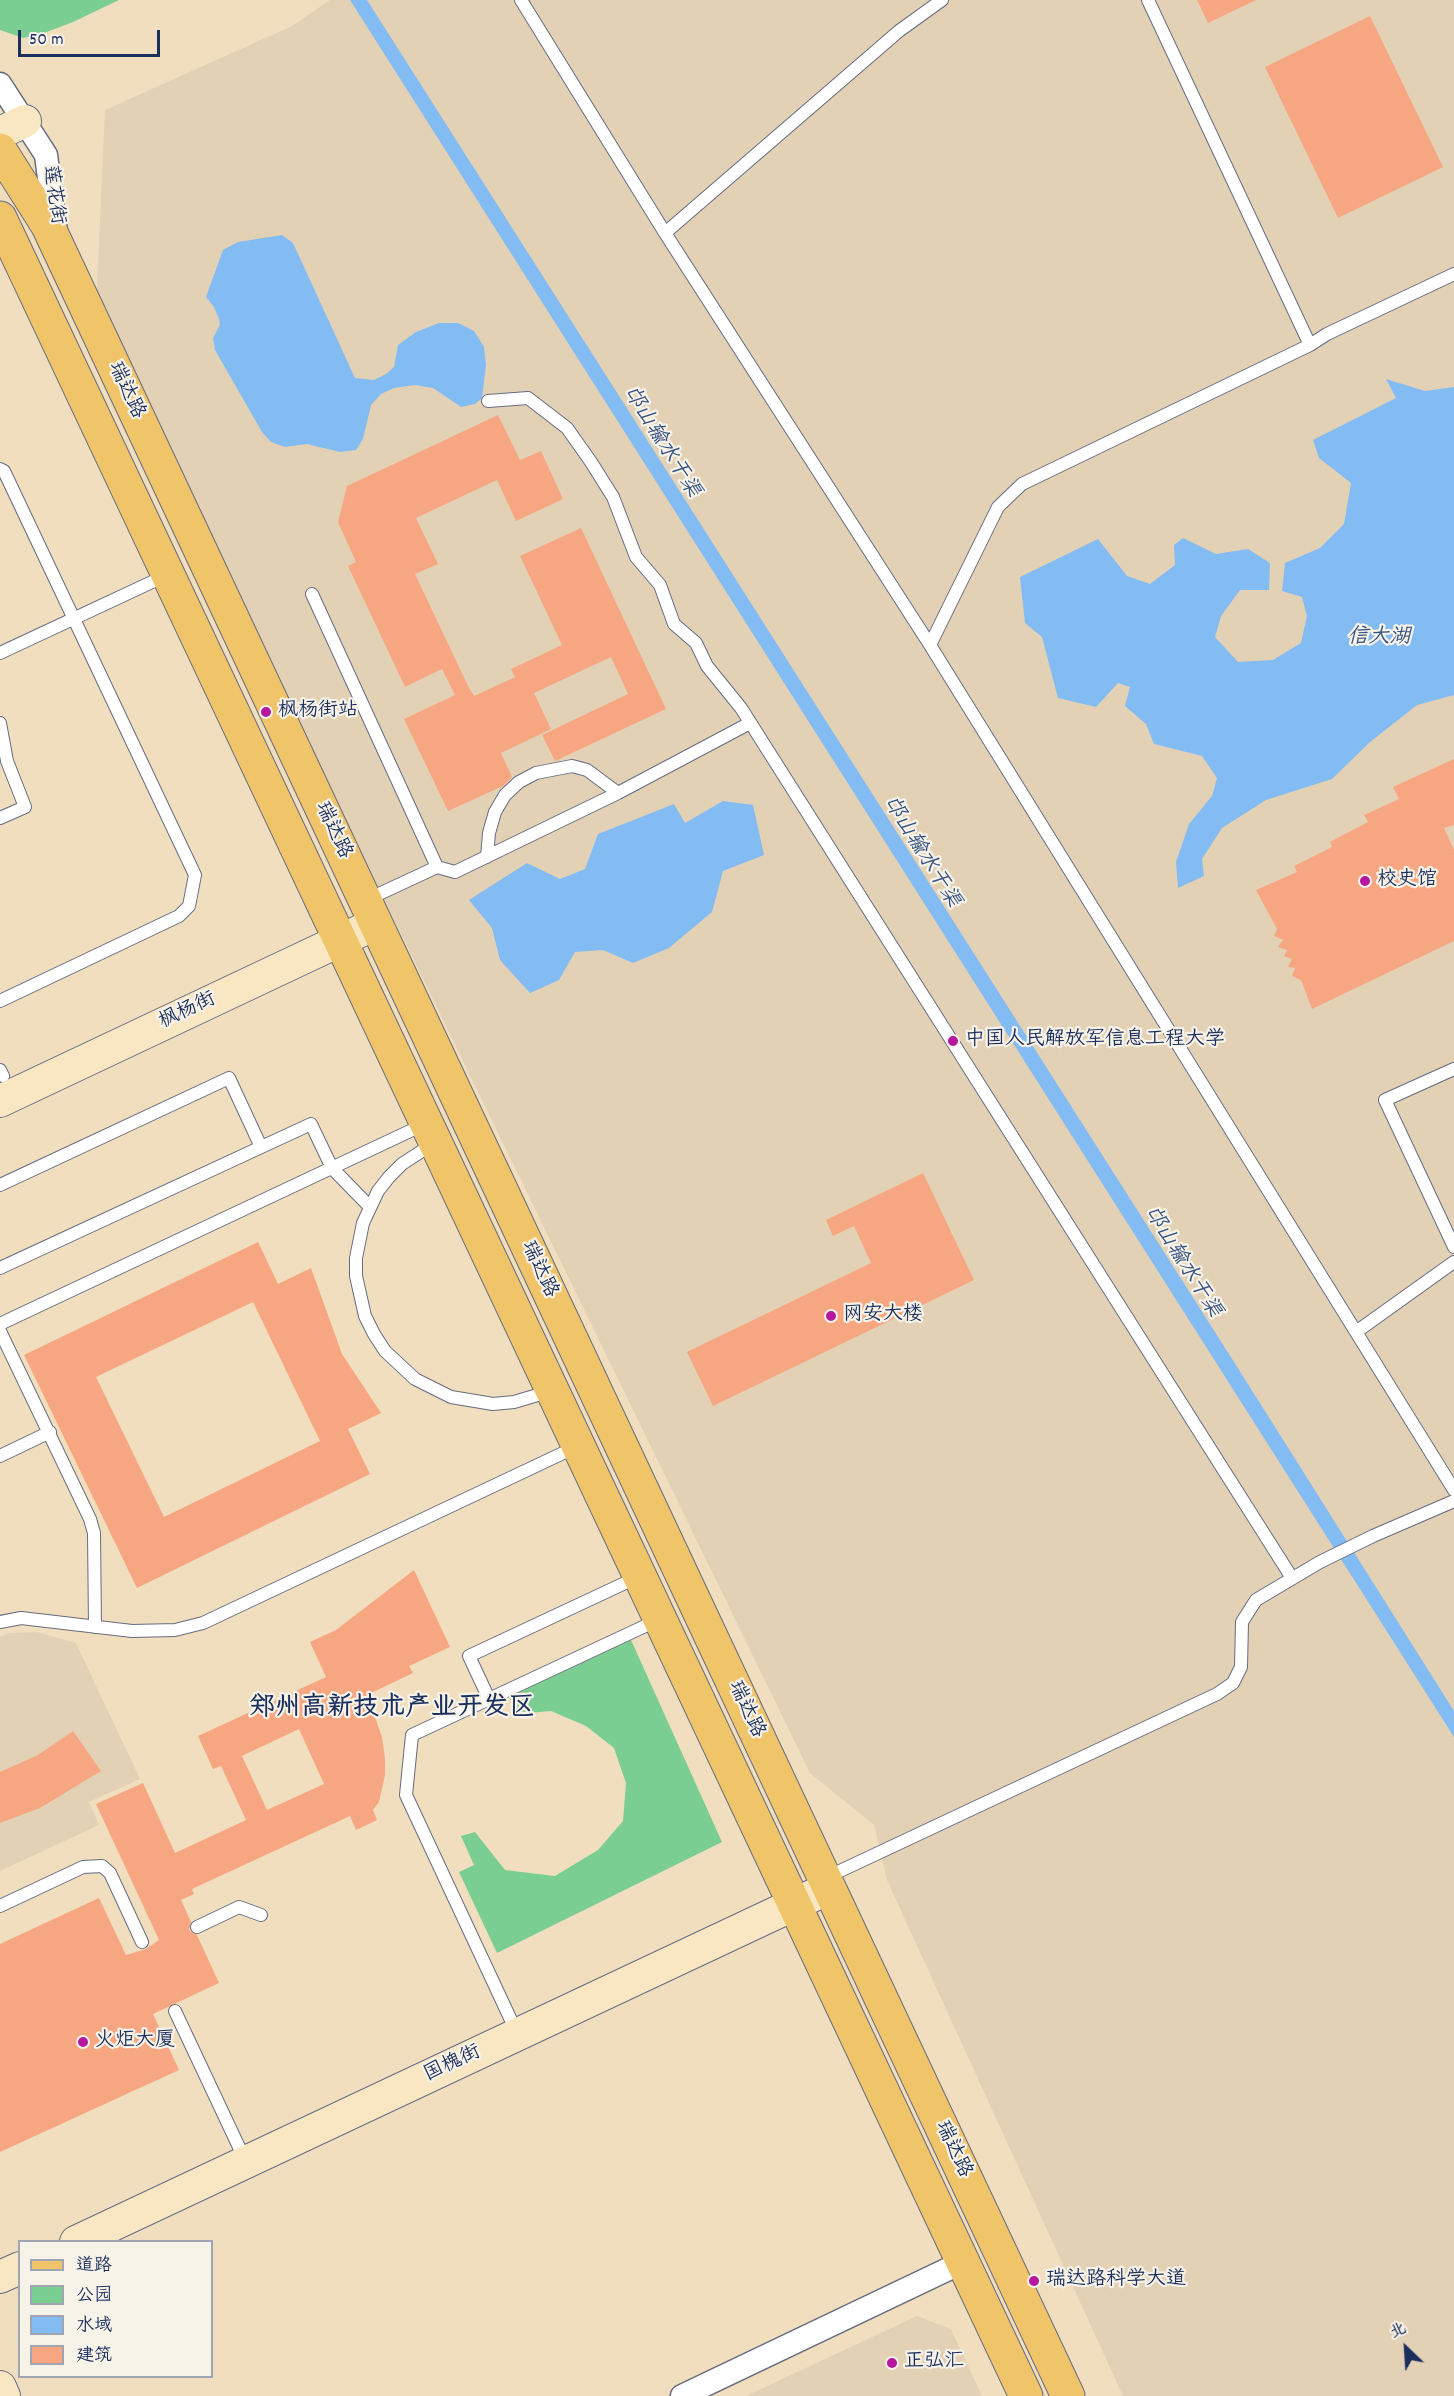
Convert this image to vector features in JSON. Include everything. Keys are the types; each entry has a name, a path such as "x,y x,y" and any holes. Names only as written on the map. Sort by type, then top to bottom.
{"main road":[{"name":"瑞达路","path":"0,150 48,226 59,249 1068,2396"},
{"name":"瑞达路","path":"0,218 434,1135 578,1446 1026,2396"}],"street":[{"name":"莲花街","path":"8,110 46,155 59,249"},
{"name":"枫杨街","path":"1,1081 336,930 369,910"},
{"name":"国槐街","path":"78,2240 794,1904 826,1883"},
{"path":"682,2396 963,2262"},
{"path":"0,2277 18,2269"},
{"path":"0,2388 4,2396"}],"lane":[{"path":"521,0 665,233 930,645 1454,1490"},
{"path":"665,233 898,31 942,0"},
{"path":"1148,0 1310,345"},
{"path":"930,645 998,507 1022,484 1454,274"},
{"path":"488,401 528,398 567,428 613,497 636,557 660,585 674,624 696,643 707,666 750,723 1292,1578"},
{"path":"0,469 4,471 195,875 194,890 189,906 179,916 0,1001"},
{"path":"0,653 169,574"},
{"path":"312,594 437,867"},
{"path":"0,723 7,761 25,807 0,818"},
{"path":"369,910 437,867 455,872 618,794 750,723"},
{"path":"487,857 489,833 500,804 519,782 536,774 572,766 587,770 618,794"},
{"path":"1454,1069 1385,1100 1454,1247"},
{"path":"0,1185 229,1078 261,1147"},
{"path":"0,1268 311,1124 332,1168 370,1206"},
{"path":"0,1324 332,1168 434,1135"},
{"path":"434,1135 402,1164 378,1191 363,1223 356,1258 359,1296 374,1334 399,1366 432,1389 471,1402 514,1402 554,1390"},
{"path":"1356,1332 1454,1262"},
{"path":"0,1331 83,1500 94,1533 94,1626"},
{"path":"0,1456 50,1432"},
{"path":"0,1622 21,1618 132,1631 175,1630 203,1623 578,1446"},
{"path":"826,1883 1217,1695 1233,1683 1241,1667 1242,1622 1256,1600 1320,1562 1454,1501"},
{"path":"489,1699 469,1656 640,1576"},
{"path":"517,2034 406,1795 412,1735 660,1619"},
{"path":"0,1906 83,1867 102,1866 110,1873 142,1942"},
{"path":"197,1927 239,1907 261,1915"},
{"path":"175,2011 246,2162"}],"shaded area":[{"name":"中国人民解放军信息工程大学","path":"330,0 1454,0 1454,2396 1123,2396 887,1880 874,1825 810,1773 96,308 105,110 292,26"},
{"path":"37,1632 76,1643 140,1779 89,1802 99,1825 0,1871 0,1637 9,1633"},
{"name":"正弘汇","path":"917,2316 951,2329 982,2396 746,2396"}],"green space":[{"path":"0,0 119,0 73,22 39,35 23,38 0,30"},
{"path":"631,1640 722,1842 497,1953 459,1872 474,1865 461,1836 475,1832 505,1870 555,1876 598,1850 623,1821 626,1783 614,1748 586,1726 551,1711 517,1714 509,1697"}],"water":[{"path":"350,0 367,0 1234,1362 1454,1711 1454,1737"},
{"path":"282,235 293,243 355,378 374,380 386,374 394,367 398,345 416,332 439,323 458,323 474,331 484,347 486,365 482,398 475,404 461,407 433,388 415,385 394,388 381,394 371,405 363,439 356,450 340,452 307,444 285,447 271,442 262,432 215,350 213,338 220,325 219,319 214,307 206,297 223,250 238,242"},
{"name":"信大湖","path":"1386,379 1425,391 1454,387 1454,695 1417,705 1370,742 1332,779 1266,800 1222,828 1202,859 1204,876 1178,888 1176,862 1189,824 1212,796 1217,778 1202,756 1154,744 1146,724 1125,706 1130,687 1118,683 1096,707 1058,698 1042,637 1025,623 1020,577 1098,539 1127,576 1150,584 1175,565 1174,545 1183,538 1216,554 1248,549 1270,563 1269,590 1240,590 1221,616 1215,637 1238,662 1273,660 1301,643 1307,616 1302,597 1282,591 1285,563 1320,548 1344,524 1351,483 1319,458 1313,440 1396,398"},
{"path":"723,801 753,805 764,855 723,871 712,912 669,948 633,963 603,950 575,952 559,980 530,993 500,960 492,928 469,900 527,863 560,879 585,869 598,834 674,804 685,823"}],"building":[{"path":"1197,0 1256,0 1208,23"},
{"path":"1370,16 1443,167 1338,218 1265,67"},
{"path":"498,415 520,460 541,451 563,499 516,521 497,480 416,518 438,564 415,574 469,688 474,696 515,677 511,669 562,645 520,556 581,528 666,709 555,761 542,735 628,694 611,657 534,693 551,729 501,753 512,777 503,786 448,811 404,719 455,695 442,669 405,687 348,566 356,562 338,522 347,486"},
{"name":"校史馆","path":"1454,759 1454,825 1444,828 1454,850 1454,941 1312,1009 1301,980 1292,976 1295,968 1288,967 1292,959 1284,956 1287,950 1278,947 1283,940 1274,936 1277,929 1256,890 1297,872 1294,866 1332,847 1330,842 1368,822 1364,815 1399,799 1393,787"},
{"name":"网安大楼","path":"923,1173 974,1280 713,1406 687,1352 871,1263 854,1226 833,1236 826,1220"},
{"path":"258,1242 278,1284 311,1268 342,1354 381,1413 348,1429 370,1474 137,1588 24,1355","holes":["253,1302 320,1441 164,1517 96,1377"]},
{"path":"414,1570 450,1647 409,1666 413,1673 367,1695 382,1737 385,1759 385,1775 379,1802 373,1810 377,1820 356,1830 350,1816 192,1889 194,1894 181,1900 191,1922 189,1930 197,1935 219,1983 153,2014 179,2070 0,2152 0,1944 99,1898 126,1955 146,1949 159,1940 96,1804 143,1783 175,1853 246,1820 221,1766 213,1769 198,1736 326,1677 310,1642 336,1630","holes":["299,1729 324,1784 267,1810 242,1756"]},
{"path":"73,1731 101,1771 40,1808 0,1823 0,1772 38,1755"}],"place":[{"name":"枫杨街站","path":"266,712"},
{"name":"校史馆","path":"1365,881"},
{"name":"中国人民解放军信息工程大学","path":"953,1041"},
{"name":"网安大楼","path":"831,1316"},
{"name":"火炬大厦","path":"83,2042"},
{"name":"瑞达路科学大道","path":"1034,2281"},
{"name":"正弘汇","path":"892,2363"}],"district":[{"name":"郑州高新技术产业开发区","path":"392,1710"}],"water label":[{"name":"邙山输水干渠","path":"660,443"},
{"name":"邙山输水干渠","path":"920,853"},
{"name":"邙山输水干渠","path":"1181,1263"}]}
